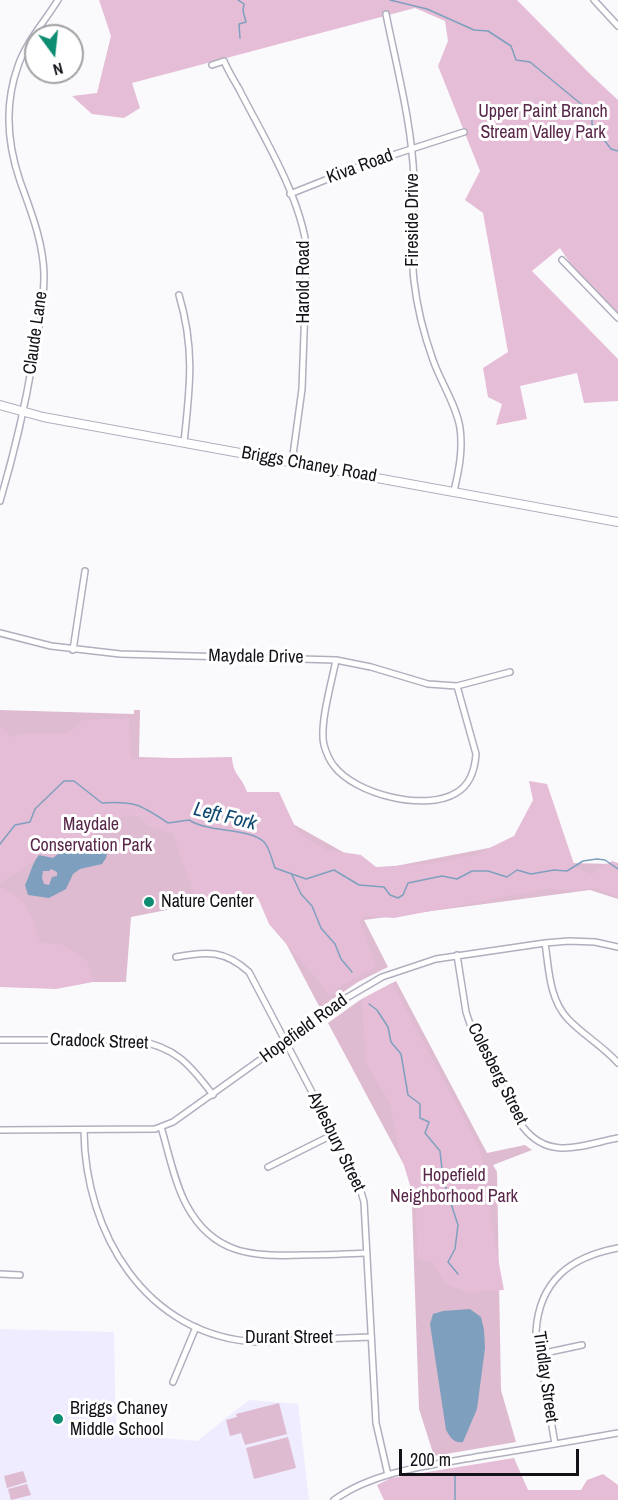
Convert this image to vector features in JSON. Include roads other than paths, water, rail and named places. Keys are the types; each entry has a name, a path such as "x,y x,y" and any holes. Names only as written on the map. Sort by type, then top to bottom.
{"main road":[{"name":"Briggs Chaney Road","path":"0,405 23,414 618,522"}],"street":[{"name":"Claude Lane","path":"0,501 23,414 43,304 44,273 38,233 10,149 9,100 18,65 58,0"},
{"path":"594,0 618,26"},
{"name":"Fireside Drive","path":"386,14 412,149 414,183 411,243 414,281 434,361 452,402 459,426 461,451 454,491"},
{"name":"Harold Road","path":"212,64 224,61 272,151 305,234 307,250 302,389 292,462"},
{"name":"Kiva Road","path":"290,194 368,163 464,132"},
{"path":"562,260 618,318"},
{"path":"179,294 187,322 191,360 184,442"},
{"path":"73,650 85,571"},
{"name":"Maydale Drive","path":"0,633 73,650 120,654 336,660 371,667 428,684 457,686 510,672"},
{"path":"336,660 323,730 328,755 334,766 349,781 372,792 393,798 420,801 446,798 457,793 467,783 476,763 476,754 457,686"},
{"name":"Hopefield Road","path":"0,1130 155,1130 172,1122 213,1095 348,997 382,977 418,964 458,955 545,943 595,942 618,947"},
{"path":"545,943 552,989 559,1006 571,1022 603,1047 618,1063"},
{"name":"Aylesbury Street","path":"176,957 213,952 226,956 242,966 256,983 362,1190 376,1423 388,1475"},
{"name":"Colesberg Street","path":"458,955 466,1012 472,1030 523,1127 532,1138 552,1148 565,1148 618,1138"},
{"name":"Cradock Street","path":"0,1040 135,1040 153,1043 179,1056 191,1066 213,1095"},
{"path":"161,1127 185,1204 196,1221 218,1242 245,1254 268,1257 367,1253"},
{"name":"Durant Street","path":"84,1131 84,1160 87,1179 103,1226 117,1256 132,1278 152,1299 196,1327 228,1337 257,1342 371,1336"},
{"path":"268,1167 334,1134"},
{"name":"Tindlay Street","path":"555,1444 536,1332 537,1319 544,1298 555,1279 571,1265 588,1255 618,1248"},
{"path":"0,1274 20,1275"},
{"path":"173,1382 196,1327"},
{"path":"540,1354 582,1345"},
{"path":"334,1500 358,1486 388,1475 618,1433"}],"water":[{"path":"94,840 102,842 108,849 106,858 102,864 80,869 73,874 66,889 49,898 28,895 25,885 39,855 53,858 72,843 81,846","holes":["51,869 57,872 57,876 52,877 49,885 44,884 43,871"]},
{"path":"470,1309 481,1317 485,1348 477,1409 463,1442 457,1442 446,1430 430,1324 433,1314"}],"waterway":[{"path":"238,0 244,4 246,22 239,24 240,38"},
{"path":"390,0 427,9 474,30 488,31 511,46 516,60 530,62 592,113 592,124 611,149 618,151"},
{"name":"Left Fork","path":"0,844 15,825 30,822 35,809 64,781 74,781 102,803 138,806 168,823 189,820 207,827 249,834 264,842 275,868 306,879 334,870 359,885 384,887 390,895 398,898 403,895 408,883 442,876 457,879 472,871 488,871 507,877 517,870 531,874 554,870 567,871 583,861 597,859 605,860 618,869"},
{"path":"292,875 301,894 312,906 321,928 335,944 341,959 352,972"},
{"path":"369,1004 377,1010 388,1027 391,1042 401,1054 408,1095 420,1104 420,1118 429,1122 425,1133 440,1151 443,1179 458,1225 455,1249 448,1262 458,1274"},
{"path":"455,1474 455,1500"}],"place":[{"name":"Nature Center","path":"149,902"},
{"name":"Briggs Chaney Middle School","path":"58,1419"}],"park label":[{"name":"Upper Paint Branch Stream Valley Park","path":"543,122"},
{"name":"Maydale Conservation Park","path":"91,835"},
{"name":"Hopefield Neighborhood Park","path":"454,1186"}]}
